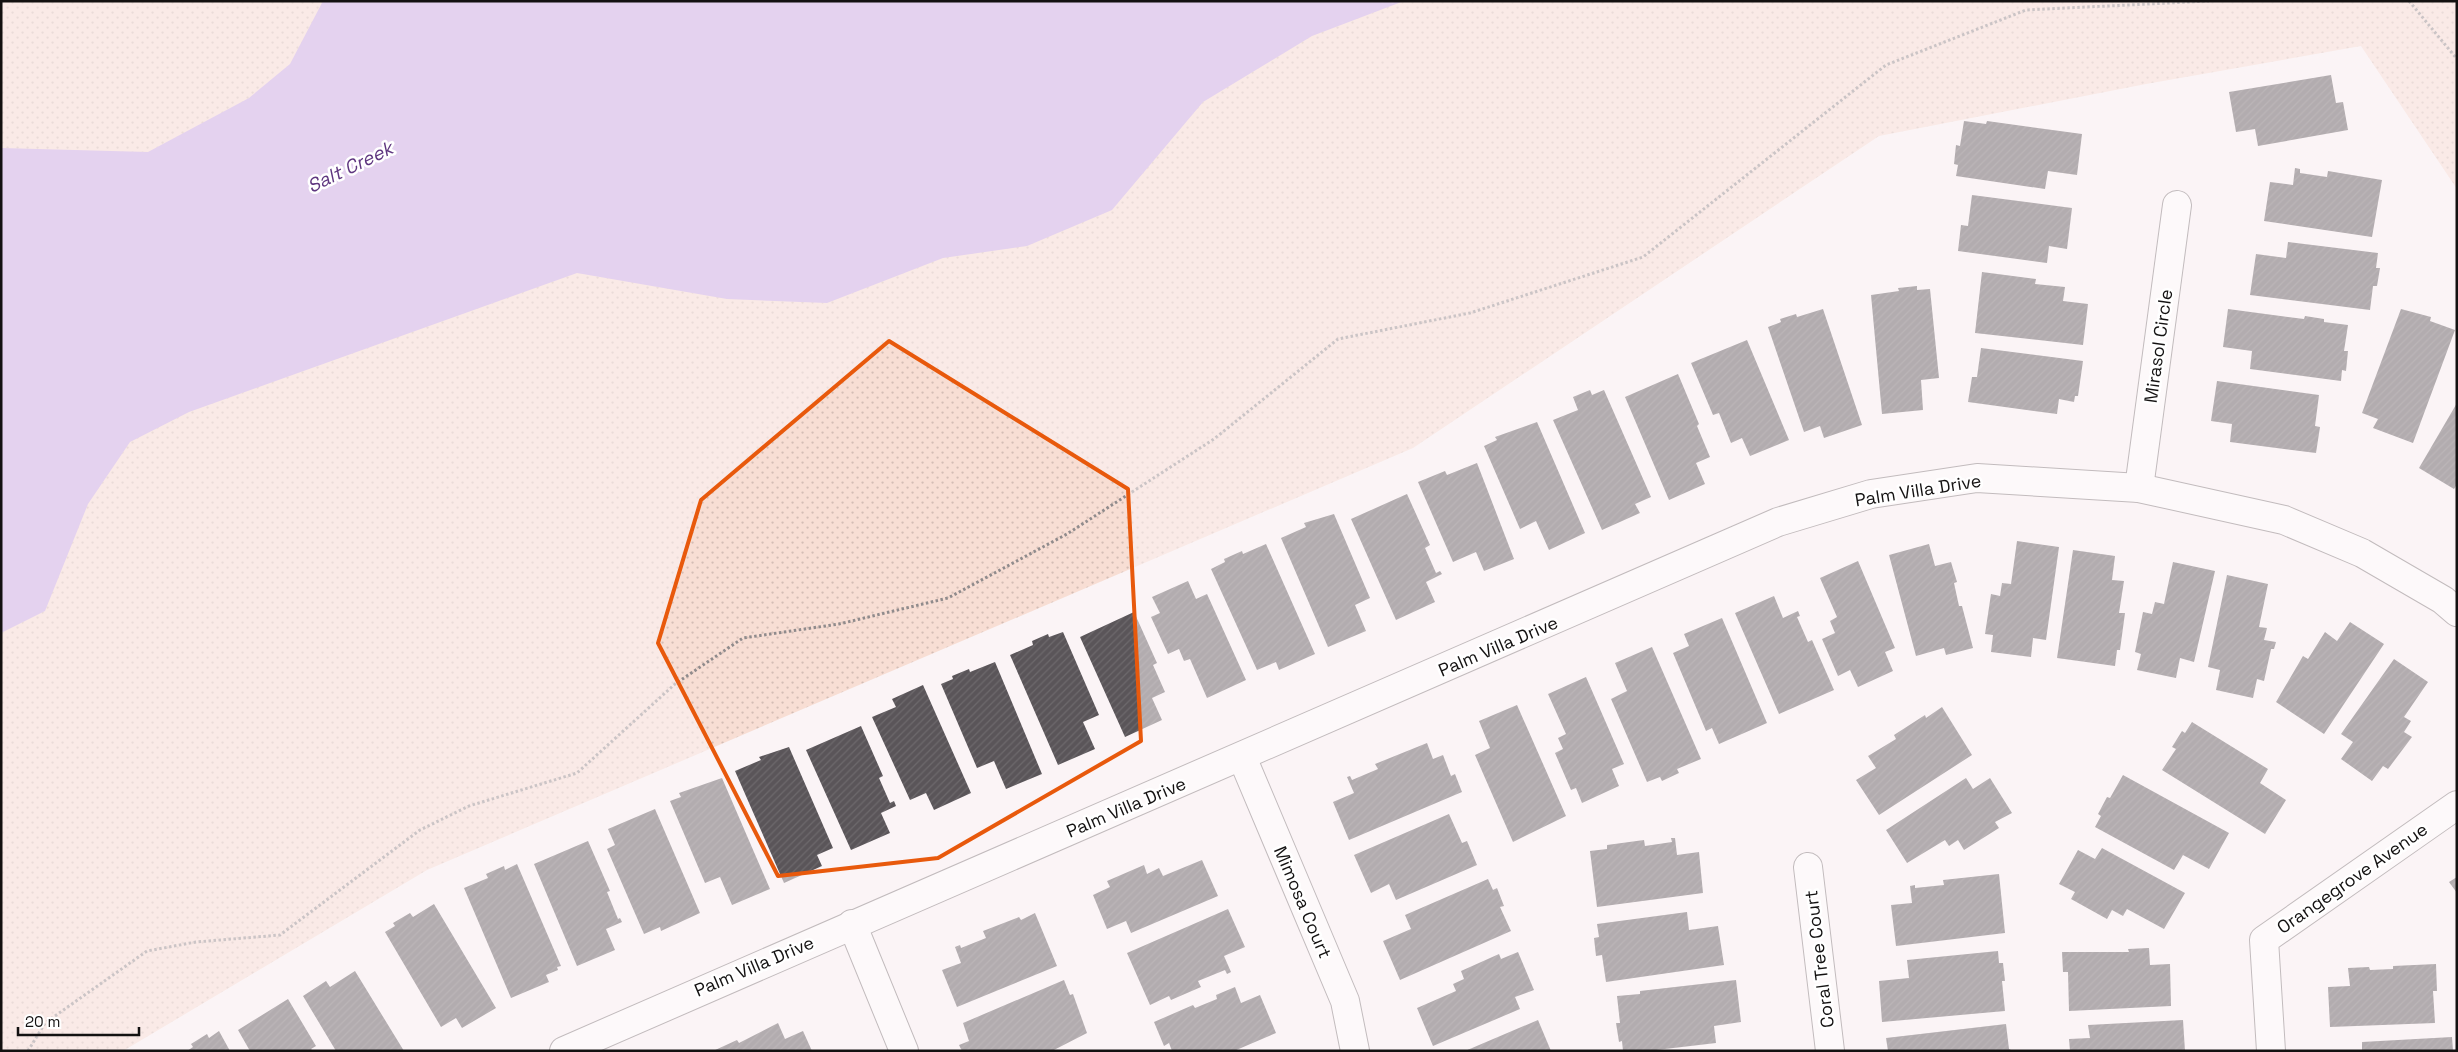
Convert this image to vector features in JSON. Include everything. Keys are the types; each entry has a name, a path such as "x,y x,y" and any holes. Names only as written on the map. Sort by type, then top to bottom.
{"street":[{"name":"Mirasol Circle","path":"2139,488 2177,205"},
{"name":"Palm Villa Drive","path":"564,1051 1778,522 1862,497 1977,478 2139,488 2284,520 2362,553 2443,600 2457,612"},
{"name":"Mimosa Court","path":"1242,757 1345,1001 1355,1051"},
{"name":"Orangegrove Avenue","path":"2271,1051 2264,940 2457,805"},
{"name":"Coral Tree Court","path":"1808,868 1830,1051"},
{"path":"852,924 904,1051"}],"path":[{"path":"28,1051 45,1022 147,951 196,942 280,934 420,830 470,806 577,773 675,684 742,638 839,624 948,598 1058,538 1214,438 1338,339 1470,313 1643,256 1886,65 2026,10 2209,1"},
{"path":"2409,1 2457,60"}],"highlighted area":[{"path":"889,341 1128,489 1141,741 938,858 778,876 658,643 701,500"}],"shaded area":[{"path":"1,1 2457,1 2457,189 2361,46 2146,84 1879,136 1413,448 427,870 123,1051 1,1051"}],"water":[{"name":"Salt Creek","path":"323,1 1404,1 1312,36 1203,102 1112,210 1027,246 943,258 827,303 727,299 577,273 189,412 130,442 88,504 45,611 1,633 1,148 148,152 249,98 290,64"}],"building":[{"path":"2331,75 2336,103 2343,102 2348,130 2258,146 2255,129 2236,132 2229,92"},
{"path":"1964,121 1986,124 1987,121 2082,134 2077,175 2048,171 2045,189 1956,176 1958,165 1954,164 1956,145 1960,146"},
{"path":"2295,168 2300,169 2300,173 2327,177 2328,171 2382,180 2372,237 2264,221 2270,182 2293,185"},
{"path":"1972,195 2072,208 2067,249 2049,246 2047,263 1958,251 1961,225 1968,226"},
{"path":"2288,242 2378,253 2376,268 2380,268 2377,286 2373,286 2370,310 2250,295 2256,254 2286,258"},
{"path":"1982,272 2036,279 2035,284 2065,287 2063,301 2088,304 2083,345 1975,333"},
{"path":"1917,286 1917,290 1930,289 1939,378 1921,380 1923,410 1882,414 1871,295 1899,291 1898,288"},
{"path":"1823,309 1862,425 1824,438 1820,426 1804,432 1768,327 1781,322 1780,319 1796,314 1797,317"},
{"path":"2228,309 2304,319 2305,316 2324,319 2324,322 2348,325 2344,351 2348,351 2346,371 2342,370 2341,381 2250,369 2252,351 2223,347"},
{"path":"2401,309 2431,317 2430,321 2455,330 2413,443 2373,428 2378,419 2362,413"},
{"path":"1747,340 1789,440 1750,456 1742,438 1731,443 1719,413 1713,415 1691,363"},
{"path":"1981,348 2083,361 2078,396 2075,396 2074,402 2059,399 2057,414 1968,402 1972,377 1977,377"},
{"path":"1678,374 1699,424 1697,426 1710,457 1696,463 1705,484 1669,500 1625,397"},
{"path":"2217,381 2319,395 2315,426 2320,427 2316,453 2230,442 2232,424 2211,421"},
{"path":"1590,390 1592,395 1604,390 1651,497 1635,504 1640,513 1602,530 1553,420 1578,410 1573,397"},
{"path":"2457,403 2457,484 2454,489 2419,468"},
{"path":"1537,422 1585,533 1549,550 1536,521 1520,529 1484,446 1497,440 1495,437"},
{"path":"1477,463 1514,559 1484,571 1476,552 1453,562 1418,482 1445,471 1447,475"},
{"path":"1407,494 1430,545 1425,548 1436,573 1440,571 1442,574 1426,582 1435,602 1396,620 1351,519"},
{"path":"1334,514 1370,598 1355,605 1366,631 1328,647 1281,538 1306,527 1304,523"},
{"path":"2017,541 2059,547 2046,640 2033,638 2031,657 1991,652 1993,635 1985,634 1991,594 2000,596 2002,583 2011,584"},
{"path":"1266,544 1315,654 1279,670 1276,662 1257,670 1211,569 1225,562 1224,559 1242,551 1243,554"},
{"path":"1929,544 1935,566 1951,562 1957,582 1954,583 1959,606 1962,606 1973,648 1946,655 1944,648 1916,656 1889,555"},
{"path":"2073,550 2115,556 2112,580 2124,581 2119,613 2125,613 2120,650 2117,650 2115,666 2057,658"},
{"path":"1858,561 1895,648 1885,652 1893,671 1858,687 1850,670 1838,676 1822,639 1835,633 1830,621 1837,617 1820,578"},
{"path":"2173,562 2215,571 2194,662 2180,658 2176,678 2137,670 2141,654 2135,652 2143,612 2152,614 2155,602 2164,604"},
{"path":"2227,575 2268,584 2259,627 2267,628 2264,640 2276,642 2274,649 2271,649 2264,681 2257,679 2253,698 2216,690 2220,670 2208,667"},
{"path":"1188,581 1196,599 1207,594 1246,680 1207,698 1190,659 1184,661 1179,649 1168,654 1151,617 1160,613 1152,597"},
{"path":"1774,596 1783,618 1798,611 1800,616 1797,617 1808,642 1812,640 1834,690 1779,714 1735,613"},
{"path":"1134,612 1157,663 1153,665 1165,692 1152,698 1162,720 1125,737 1080,637"},
{"path":"1722,618 1767,723 1719,744 1712,728 1706,731 1673,653 1689,646 1684,634"},
{"path":"2350,622 2384,644 2324,734 2276,702 2303,656 2308,659 2325,632 2337,641"},
{"path":"1063,632 1099,715 1083,722 1095,749 1058,765 1010,655 1033,645 1032,641 1048,634 1049,637"},
{"path":"1652,647 1701,759 1677,769 1679,773 1662,781 1660,777 1647,782 1611,699 1627,691 1615,663"},
{"path":"2394,659 2428,682 2404,717 2411,721 2404,732 2412,737 2388,769 2383,766 2372,781 2341,759 2353,742 2341,734"},
{"path":"995,662 1042,774 1006,789 994,761 977,768 941,684 953,679 952,676 969,669 970,672"},
{"path":"1586,677 1624,764 1612,769 1619,786 1582,803 1576,788 1571,790 1555,753 1563,749 1558,738 1566,734 1548,694"},
{"path":"923,685 971,793 934,810 926,793 910,800 872,717 896,707 892,699"},
{"path":"1517,705 1566,816 1513,842 1475,755 1490,748 1479,721"},
{"path":"1942,707 1972,755 1879,815 1856,780 1876,768 1868,756 1896,739 1894,735 1925,715 1926,718"},
{"path":"2192,722 2268,769 2260,783 2286,800 2265,834 2162,770 2176,749 2172,747 2182,731 2185,733"},
{"path":"861,726 883,776 879,778 890,803 894,801 896,806 881,813 890,833 851,850 806,750"},
{"path":"1427,743 1433,759 1443,755 1451,776 1455,774 1462,792 1349,840 1333,802 1354,793 1347,777 1350,776 1352,780 1378,769 1375,764"},
{"path":"789,747 833,848 817,855 822,866 784,883 735,771 761,760 759,757"},
{"path":"2123,775 2229,833 2209,869 2183,855 2174,870 2095,827 2101,816 2098,814 2107,797 2110,798"},
{"path":"722,778 770,889 732,905 720,877 705,883 670,801 681,797 679,793"},
{"path":"1966,778 1973,789 1990,778 2012,813 1995,822 1999,828 1964,850 1958,840 1949,846 1945,840 1907,863 1886,830"},
{"path":"655,809 700,913 661,931 660,927 644,934 607,849 615,845 608,829"},
{"path":"1449,814 1462,843 1467,841 1477,865 1396,900 1389,884 1371,893 1354,855"},
{"path":"1671,838 1675,838 1677,855 1699,852 1703,893 1597,907 1590,851 1607,849 1607,845 1644,840 1645,846 1672,842"},
{"path":"588,841 610,891 607,892 618,919 620,918 622,922 606,929 615,950 577,966 534,864"},
{"path":"2102,848 2185,893 2164,929 2127,909 2123,916 2112,910 2107,919 2071,899 2075,892 2059,884 2078,850 2095,859"},
{"path":"1202,860 1218,896 1131,933 1126,921 1107,929 1093,895 1110,887 1107,881 1144,865 1147,874 1159,868 1163,876"},
{"path":"517,864 561,966 557,967 558,970 546,975 549,982 511,998 464,888 488,878 486,874 504,866 505,870"},
{"path":"1999,874 2005,933 1896,946 1891,905 1912,903 1910,886 1915,885 1915,888 1944,885 1943,880"},
{"path":"2457,877 2457,893 2449,882"},
{"path":"1488,879 1493,890 1497,888 1504,906 1500,907 1511,931 1400,980 1383,941 1411,929 1405,915"},
{"path":"434,904 496,1008 462,1028 456,1018 441,1027 385,932 395,926 393,923 410,913 413,917"},
{"path":"1228,909 1245,947 1224,956 1231,972 1227,974 1225,970 1198,981 1201,987 1171,1000 1169,996 1150,1005 1127,953"},
{"path":"1687,912 1689,930 1718,926 1724,965 1606,982 1602,955 1596,956 1594,938 1599,937 1597,924"},
{"path":"1035,913 1057,966 957,1007 942,970 961,963 955,947 960,945 961,948 986,938 983,931 1019,917 1021,920"},
{"path":"2149,948 2150,965 2170,964 2171,1006 2069,1011 2068,972 2063,972 2062,952 2129,952 2128,949"},
{"path":"1998,951 1999,963 2003,963 2005,981 2002,981 2005,1011 1882,1022 1879,981 1909,978 1907,960"},
{"path":"1518,952 1534,990 1515,997 1520,1009 1433,1046 1417,1008 1456,991 1453,984 1464,979 1461,971 1499,954 1501,959"},
{"path":"2436,964 2437,991 2433,991 2435,1023 2330,1027 2328,987 2350,986 2348,968 2369,967 2370,970 2393,969 2393,966"},
{"path":"355,971 404,1051 336,1051 303,996 326,981 330,987"},
{"path":"1064,980 1070,995 1073,994 1087,1033 1052,1051 962,1051 959,1045 969,1041 963,1023"},
{"path":"1736,980 1741,1022 1714,1026 1716,1043 1648,1051 1623,1051 1622,1041 1619,1042 1616,1023 1620,1023 1617,996 1640,994 1640,991"},
{"path":"1235,987 1241,1003 1260,995 1276,1033 1234,1051 1172,1051 1169,1043 1164,1046 1154,1022 1193,1005 1195,1008 1217,999 1216,995"},
{"path":"288,999 316,1046 311,1049 313,1051 250,1051 238,1030"},
{"path":"1538,1020 1551,1051 1465,1051"},
{"path":"2183,1020 2185,1051 2070,1051 2069,1039 2090,1038 2088,1025"},
{"path":"778,1023 785,1039 803,1031 812,1051 713,1051 737,1040 739,1043"},
{"path":"2006,1024 2009,1049 2013,1051 1888,1051 1886,1038"},
{"path":"219,1031 230,1051 187,1051 193,1047 191,1044 207,1034 209,1038"},
{"path":"2452,1037 2453,1051 2362,1051 2362,1042"}]}
